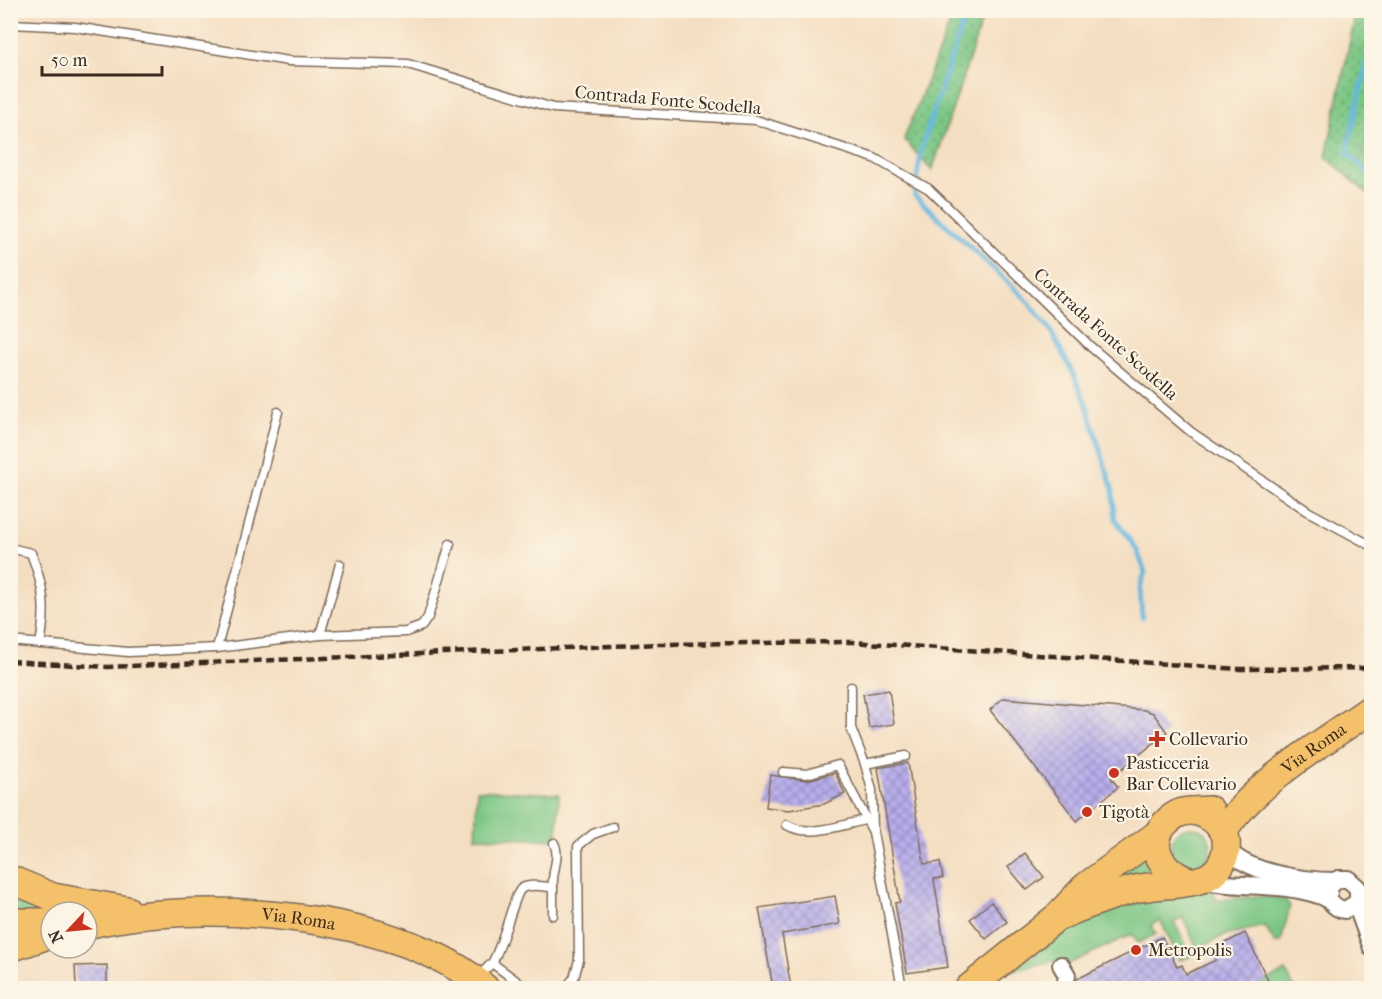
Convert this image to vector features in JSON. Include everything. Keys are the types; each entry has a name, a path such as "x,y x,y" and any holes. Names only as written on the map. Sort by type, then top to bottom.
{"main road":[{"name":"Via Roma","path":"969,988 1057,917 1085,887 1159,833 1174,816 1230,804 1258,790 1371,708"},
{"name":"Via Roma","path":"1057,917 1134,889 1195,880 1218,869 1225,840 1236,813 1258,790"},
{"path":"1192,811 1203,813 1215,820 1225,840"},
{"path":"1159,833 1157,852 1164,868 1175,876 1195,880"},
{"path":"10,879 53,897 80,904 163,915"},
{"name":"Via Roma","path":"99,923 163,915 207,913 310,920 408,943 484,977"},
{"path":"10,922 39,922"},
{"path":"10,948 39,938"}],"street":[{"path":"1225,840 1233,856 1254,869 1371,885"},
{"path":"1195,880 1218,884 1263,885 1351,900"},
{"path":"1351,900 1358,888 1343,881 1329,887 1351,900 1369,943"},
{"path":"1061,964 1067,975 1065,988"}],"lane":[{"name":"Contrada Fonte Scodella","path":"10,24 75,27 289,61 408,64 553,108 756,120 874,159 904,173 929,189 1092,346 1191,432 1309,512 1371,546"},
{"path":"217,648 278,412"},
{"path":"10,640 128,652 217,648 320,635 406,632 422,626 450,544"},
{"path":"10,548 31,553 41,579 46,613 40,644"},
{"path":"320,635 340,564"},
{"path":"851,687 851,728 872,790 873,832 902,988"},
{"path":"865,764 906,756"},
{"path":"783,772 807,774 838,765 873,832"},
{"path":"787,825 809,831 865,820"},
{"path":"566,988 574,978 579,960 578,846 593,834 613,827"},
{"path":"553,915 552,873 557,858 554,843"},
{"path":"526,988 484,977 510,920 516,896 522,889 529,886 553,887"}],"green space":[{"path":"955,10 985,11 932,171 904,139"},
{"path":"1356,11 1371,11 1372,121 1364,153 1371,160 1371,197 1326,157"},
{"path":"477,790 559,794 557,840 475,837"},
{"path":"1191,827 1199,828 1205,833 1210,839 1210,855 1205,861 1199,866 1191,867 1183,866 1177,861 1172,855 1171,847 1172,839 1177,833 1183,828"},
{"path":"1148,856 1159,876 1108,889 1111,878"},
{"path":"11,888 39,900 39,914 11,916"},
{"path":"1214,890 1216,900 1258,896 1285,899 1290,906 1281,942 1275,943 1265,926 1225,935 1197,949 1183,917 1174,922 1192,956 1180,960 1160,920 1151,925 1156,934 1138,943 1132,934 1067,965 1055,961 1011,971 1081,921 1145,894"},
{"path":"1286,971 1294,988 1251,988"}],"building":[{"path":"889,690 894,724 869,728 863,694"},
{"path":"1003,698 1144,710 1153,713 1167,732 1111,778 1118,787 1077,821 990,710"},
{"path":"908,763 924,864 940,862 943,878 934,879 948,967 907,973 895,903 900,902 878,768"},
{"path":"835,773 845,794 824,804 789,810 766,807 770,775 806,780"},
{"path":"1025,853 1044,877 1027,890 1008,867"},
{"path":"835,896 840,924 782,934 791,988 773,988 759,908"},
{"path":"991,902 1007,922 986,939 970,919"},
{"path":"1245,933 1268,980 1252,988 1076,988 1077,979 1162,937 1177,967 1182,965 1186,974 1216,960 1211,950"},
{"path":"107,965 107,986 76,986 75,966"}],"waterway":[{"path":"967,10 922,147 914,195 1024,297 1049,328 1086,403 1113,491 1115,519 1137,550 1145,572 1140,589 1142,618"},
{"path":"1372,39 1347,152 1372,177"}],"railway":[{"path":"10,661 107,667 660,644 852,642 1239,669 1372,668"}],"place":[{"name":"Collevario","path":"1157,739"},
{"name":"Pasticceria Bar Collevario","path":"1114,773"},
{"name":"Tigotà","path":"1087,812"},
{"name":"Metropolis","path":"1136,950"}]}
